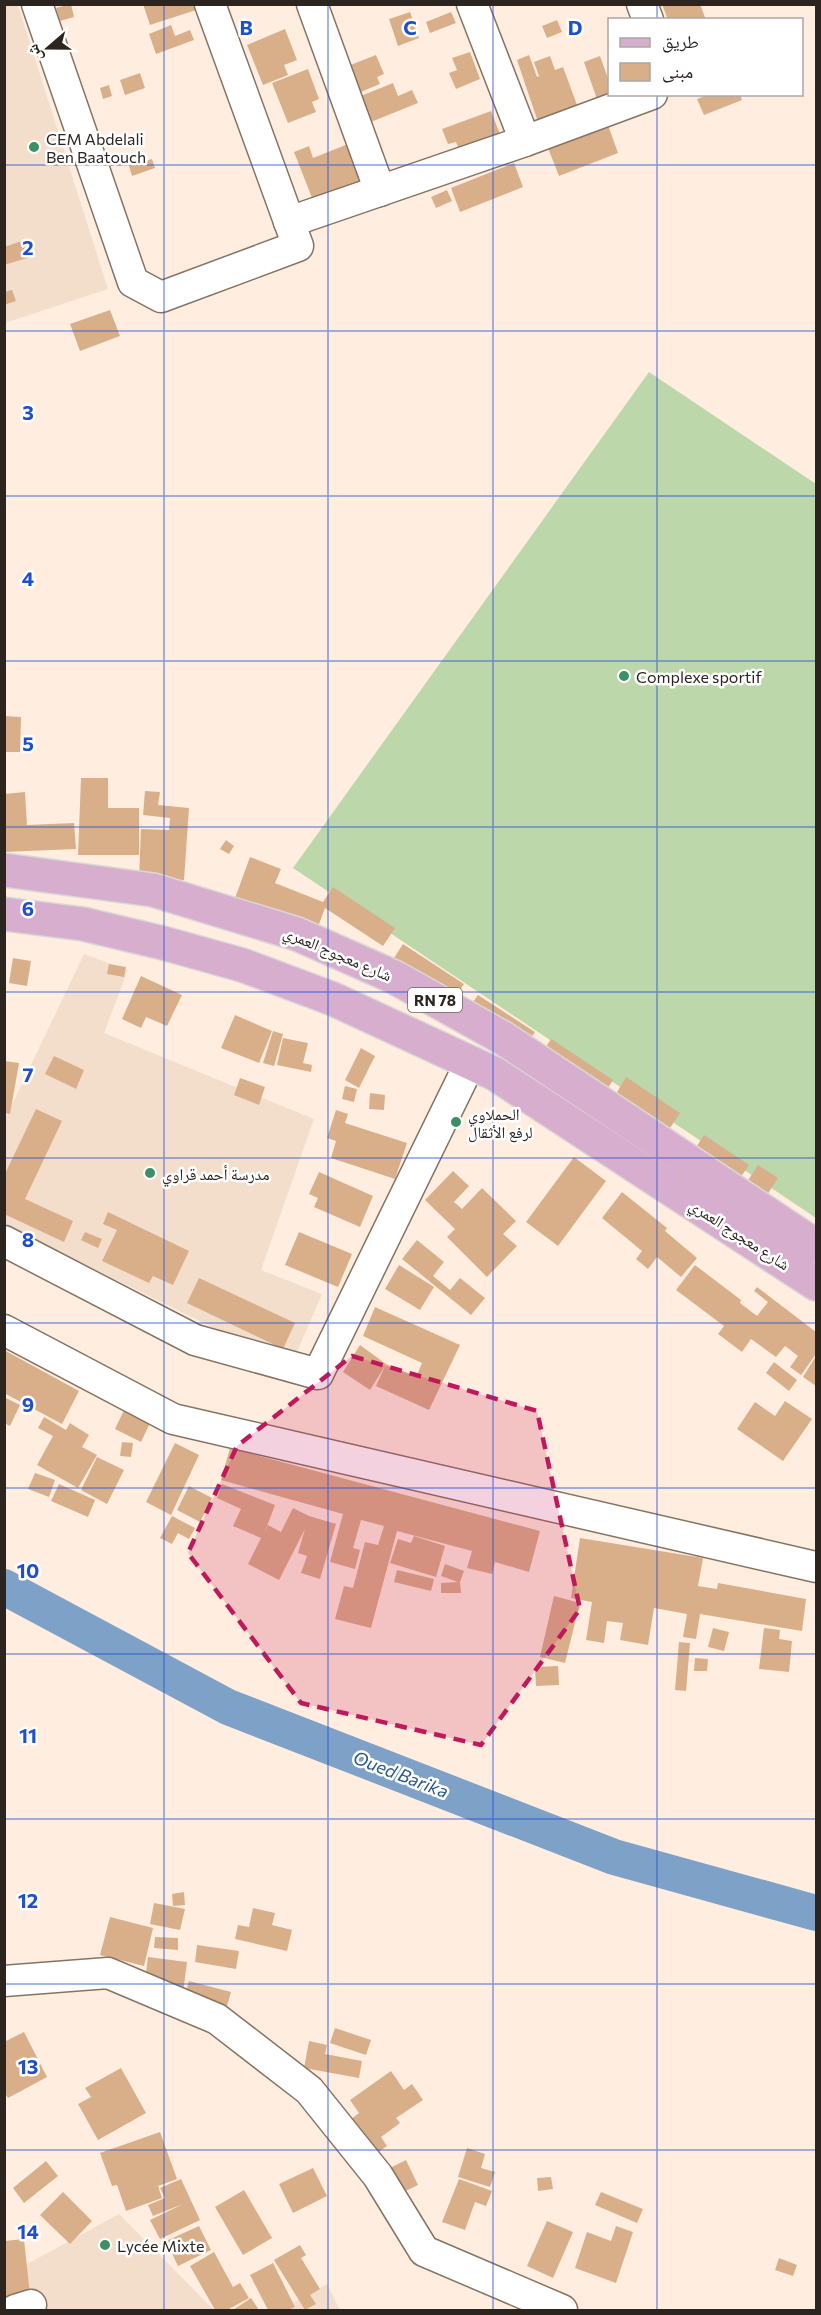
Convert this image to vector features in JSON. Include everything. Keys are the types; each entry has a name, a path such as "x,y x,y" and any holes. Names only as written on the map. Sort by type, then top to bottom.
{"main road":[{"name":"شارع معجوج العمري","path":"4,870 153,890 297,934 394,977 503,1038 816,1246"},
{"name":"شارع معجوج العمري","path":"4,914 83,924 242,964 333,999 495,1074 816,1284"}],"street":[{"path":"37,4 133,282 160,297 298,246 210,4"},
{"path":"312,4 380,191"},
{"path":"472,4 525,141"},
{"path":"289,222 525,141 647,96"},
{"path":"4,1241 195,1340 318,1374 470,1063"},
{"path":"4,1330 173,1419 816,1567"},
{"path":"4,1981 108,1973 217,2019 309,2090 378,2176 424,2251 562,2310"}],"highlighted area":[{"path":"352,1356 537,1411 580,1609 481,1745 301,1703 188,1553 237,1446"}],"shaded area":[{"name":"CEM Abdelali Ben Baatouch","path":"4,5 18,5 108,289 5,323"},
{"name":"مدرسة أحمد قراوي","path":"84,954 128,970 104,1033 314,1119 261,1270 322,1294 291,1366 5,1225 4,1121"},
{"name":"Lycée Mixte","path":"119,2214 214,2310 5,2310 5,2276"},
{"path":"327,2284 340,2310 280,2310"}],"green space":[{"name":"Complexe sportif","path":"649,372 816,484 816,1218 293,868"}],"building":[{"path":"71,4 74,17 60,21 56,8"},
{"path":"143,4 194,4 196,10 150,25"},
{"path":"662,4 700,4 705,18 667,18"},
{"path":"410,12 419,38 398,46 389,19"},
{"path":"451,12 456,23 430,33 426,22"},
{"path":"557,20 562,32 547,38 542,26"},
{"path":"171,25 175,36 190,30 194,40 156,54 149,34"},
{"path":"285,29 297,60 284,65 288,75 263,85 247,45"},
{"path":"470,52 480,79 456,89 449,73 457,70 452,58"},
{"path":"376,55 384,74 377,77 380,84 351,96 340,69"},
{"path":"529,55 537,77 539,76 534,62 550,56 555,70 563,67 580,113 540,128 517,60"},
{"path":"600,56 608,78 608,96 599,105 584,62"},
{"path":"308,69 319,99 312,102 316,112 288,123 272,83"},
{"path":"140,73 145,88 125,95 120,80"},
{"path":"393,83 398,96 412,90 418,103 361,126 351,100"},
{"path":"109,85 112,96 103,99 100,88"},
{"path":"705,96 741,96 742,100 704,115 697,99"},
{"path":"491,111 503,142 462,158 456,142 448,144 442,129"},
{"path":"608,125 618,153 559,176 548,148"},
{"path":"348,144 366,187 316,208 294,152 309,146 313,158"},
{"path":"152,159 155,168 132,176 129,166"},
{"path":"514,163 523,187 460,212 451,188"},
{"path":"447,190 452,201 436,208 431,197"},
{"path":"28,239 34,256 4,265 4,247"},
{"path":"12,290 16,301 4,305 4,292"},
{"path":"110,310 120,336 80,351 70,324"},
{"path":"4,716 21,717 20,752 4,752"},
{"path":"81,778 108,778 108,808 139,808 139,855 78,855"},
{"path":"145,791 160,792 158,805 189,808 184,880 139,878 141,829 169,830 170,818 143,815"},
{"path":"25,792 27,825 74,823 76,849 4,852 4,794"},
{"path":"226,840 234,846 229,854 220,849"},
{"path":"250,857 281,869 275,883 323,902 333,887 395,928 383,946 325,908 316,932 234,901"},
{"path":"403,944 464,984 454,998 394,958"},
{"path":"13,958 31,961 27,986 9,983"},
{"path":"109,964 126,967 124,977 107,974"},
{"path":"141,976 182,995 167,1026 146,1017 141,1028 122,1019"},
{"path":"478,995 535,1032 527,1044 470,1006"},
{"path":"235,1015 272,1031 259,1063 221,1048"},
{"path":"273,1031 283,1034 274,1066 263,1063"},
{"path":"283,1038 308,1043 303,1063 312,1065 311,1072 277,1065"},
{"path":"551,1039 613,1080 604,1094 542,1053"},
{"path":"361,1048 375,1056 359,1088 345,1080"},
{"path":"54,1056 84,1070 76,1089 45,1074"},
{"path":"4,1061 19,1063 10,1114 4,1113"},
{"path":"626,1077 680,1113 666,1134 613,1099"},
{"path":"240,1078 265,1087 259,1105 234,1095"},
{"path":"345,1086 357,1089 354,1102 342,1099"},
{"path":"370,1093 385,1095 384,1110 369,1109"},
{"path":"36,1109 62,1121 25,1199 73,1221 64,1242 4,1214 4,1176"},
{"path":"336,1110 348,1114 345,1123 407,1143 395,1179 331,1158 336,1141 327,1138"},
{"path":"704,1135 749,1165 738,1181 693,1152"},
{"path":"574,1157 606,1181 558,1246 526,1222"},
{"path":"758,1165 778,1178 767,1195 747,1182"},
{"path":"453,1171 469,1186 454,1202 462,1209 482,1188 516,1221 503,1234 517,1246 487,1277 447,1237 455,1229 425,1200"},
{"path":"319,1172 373,1196 360,1227 314,1207 318,1198 309,1194"},
{"path":"622,1192 667,1228 665,1231 697,1258 681,1277 657,1257 648,1269 636,1259 642,1251 602,1218"},
{"path":"108,1212 189,1251 173,1285 153,1276 149,1283 102,1261 117,1230 103,1224"},
{"path":"85,1232 102,1239 98,1248 81,1240"},
{"path":"299,1232 352,1254 338,1287 285,1265"},
{"path":"417,1240 444,1262 433,1276 450,1290 460,1278 485,1298 471,1315 402,1259"},
{"path":"399,1265 434,1287 420,1310 385,1289"},
{"path":"695,1265 741,1300 740,1303 757,1316 768,1302 754,1291 757,1287 816,1332 816,1354 801,1375 790,1367 798,1356 785,1346 776,1357 751,1339 742,1352 718,1334 724,1326 676,1290"},
{"path":"199,1278 295,1323 283,1349 187,1303"},
{"path":"375,1307 460,1345 429,1410 376,1386 385,1366 370,1390 343,1372 360,1345 386,1364 416,1377 422,1363 363,1336"},
{"path":"4,1350 79,1391 62,1424 4,1393"},
{"path":"816,1356 816,1386 803,1377"},
{"path":"774,1362 797,1380 789,1391 766,1373"},
{"path":"4,1397 20,1405 10,1426 4,1423"},
{"path":"785,1401 812,1419 783,1461 737,1429 755,1402 775,1416"},
{"path":"125,1408 151,1421 141,1442 115,1429"},
{"path":"44,1417 66,1430 70,1423 89,1435 82,1447 97,1455 78,1488 37,1465 53,1436 38,1428"},
{"path":"122,1442 133,1443 131,1457 120,1456"},
{"path":"175,1443 199,1455 171,1515 146,1502"},
{"path":"230,1448 540,1531 529,1572 495,1562 492,1574 467,1568 472,1551 397,1531 371,1628 335,1619 344,1586 353,1588 365,1542 378,1545 384,1526 361,1520 353,1548 360,1550 355,1569 330,1562 343,1514 221,1480"},
{"path":"97,1457 124,1470 107,1504 81,1490"},
{"path":"35,1473 55,1480 49,1497 28,1489"},
{"path":"59,1484 95,1500 88,1517 51,1501"},
{"path":"222,1484 275,1505 264,1534 268,1525 281,1532 293,1508 309,1516 336,1524 320,1579 301,1573 307,1556 298,1553 305,1529 279,1580 248,1564 261,1538 233,1526 241,1509 217,1498"},
{"path":"189,1486 212,1498 200,1522 177,1510"},
{"path":"172,1516 195,1528 189,1539 178,1533 172,1544 160,1538"},
{"path":"414,1536 445,1546 436,1577 390,1563 398,1539 411,1543"},
{"path":"580,1538 703,1558 698,1586 717,1589 718,1583 806,1599 802,1631 700,1614 696,1639 683,1637 687,1614 654,1608 648,1645 620,1640 623,1623 607,1621 604,1643 586,1640 592,1602 571,1598"},
{"path":"445,1564 464,1571 460,1582 461,1593 441,1593 441,1583 458,1582 441,1576"},
{"path":"397,1570 434,1579 431,1591 394,1582"},
{"path":"554,1596 580,1603 565,1663 540,1657"},
{"path":"713,1628 729,1632 724,1651 708,1647"},
{"path":"764,1628 780,1630 779,1639 792,1641 789,1672 759,1669"},
{"path":"679,1642 690,1643 686,1691 675,1690"},
{"path":"695,1658 708,1659 707,1671 694,1671"},
{"path":"558,1666 559,1685 536,1686 535,1667"},
{"path":"184,1892 185,1905 173,1906 172,1894"},
{"path":"154,1903 185,1909 180,1930 150,1924"},
{"path":"253,1908 275,1913 272,1925 292,1930 287,1951 235,1939 238,1925 249,1927"},
{"path":"110,1917 153,1928 144,1966 100,1955"},
{"path":"155,1937 178,1938 178,1950 154,1948"},
{"path":"197,1945 239,1951 236,1969 195,1962"},
{"path":"148,1957 187,1962 182,2001 143,1996"},
{"path":"189,1981 231,1992 227,2006 185,1995"},
{"path":"335,2028 371,2040 366,2055 330,2043"},
{"path":"24,2032 47,2077 8,2098 4,2092 4,2042"},
{"path":"309,2041 327,2045 325,2054 362,2061 359,2078 304,2068"},
{"path":"121,2068 146,2113 98,2140 78,2104 91,2097 85,2088"},
{"path":"391,2071 404,2090 412,2084 423,2100 396,2118 400,2123 381,2137 387,2146 374,2155 350,2120 359,2113 350,2100"},
{"path":"160,2132 177,2179 158,2186 162,2198 126,2211 117,2185 112,2186 100,2153"},
{"path":"467,2148 485,2154 481,2168 495,2172 490,2187 458,2177"},
{"path":"406,2160 418,2185 399,2194 388,2169"},
{"path":"46,2161 58,2176 24,2203 13,2188"},
{"path":"313,2168 327,2196 293,2213 279,2184"},
{"path":"551,2177 553,2189 538,2191 537,2178"},
{"path":"181,2179 200,2220 160,2239 150,2220 183,2204 153,2216 148,2205 165,2198 160,2188"},
{"path":"459,2179 492,2191 486,2206 475,2202 465,2230 442,2222"},
{"path":"244,2190 272,2238 243,2255 215,2207"},
{"path":"63,2192 92,2221 70,2244 40,2215"},
{"path":"601,2192 643,2209 637,2223 595,2205"},
{"path":"547,2221 573,2232 553,2278 527,2266"},
{"path":"199,2226 211,2250 178,2266 166,2241"},
{"path":"616,2226 633,2232 616,2283 575,2268 587,2232 611,2241"},
{"path":"24,2239 30,2295 4,2298 4,2241"},
{"path":"300,2245 306,2255 301,2258 320,2289 310,2295 316,2304 305,2310 274,2260"},
{"path":"214,2252 233,2287 240,2283 249,2298 227,2310 215,2310 190,2266"},
{"path":"779,2258 797,2265 793,2276 775,2270"},
{"path":"273,2263 295,2307 288,2310 268,2310 250,2275"},
{"path":"251,2298 259,2310 233,2310"}],"waterway":[{"name":"Oued Barika","path":"4,1587 228,1707 614,1857 816,1913"}],"place":[{"name":"CEM Abdelali Ben Baatouch","path":"34,147"},
{"name":"Complexe sportif","path":"624,676"},
{"name":"الحملاوي لرفع الأثقال","path":"456,1122"},
{"name":"مدرسة أحمد قراوي","path":"150,1173"},
{"name":"Lycée Mixte","path":"105,2245"}]}
